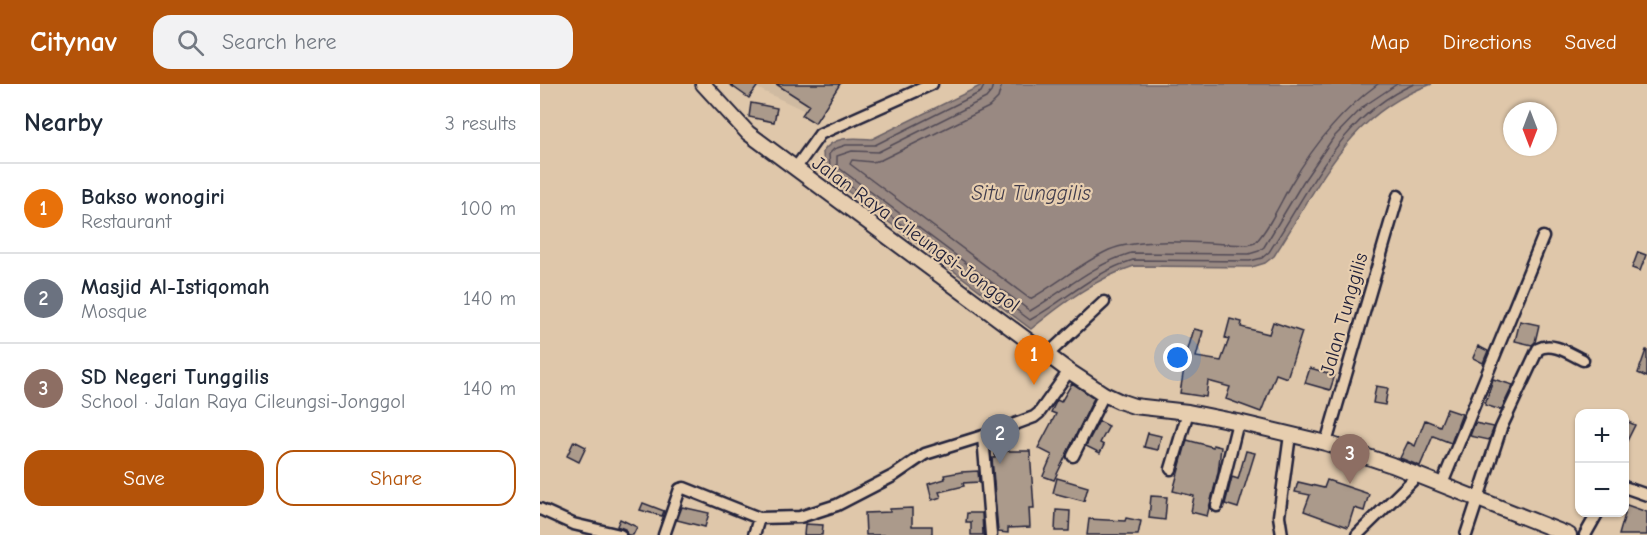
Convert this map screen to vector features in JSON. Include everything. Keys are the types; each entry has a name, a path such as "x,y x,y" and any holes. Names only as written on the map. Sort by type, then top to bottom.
{"main road":[{"name":"Jalan Raya Cileungsi-Jonggol","path":"703,84 748,133 1047,355 1104,394 1134,405 1188,412 1326,443 1442,484 1569,535"}],"street":[{"path":"795,169 820,134 932,84"},
{"name":"Jalan Tunggilis","path":"1326,443 1398,196"},
{"path":"1442,484 1543,237"},
{"path":"1047,355 1104,302"},
{"path":"1466,535 1502,428 1538,348 1545,345 1552,346 1583,360"},
{"path":"664,535 680,489 684,488 759,518 800,517 837,505 893,476 925,454 1034,417 1040,413 1070,371"},
{"path":"1073,456 1104,394"},
{"path":"1171,469 1188,412"},
{"path":"1218,506 1238,422"},
{"path":"1282,535 1279,516 1290,435"},
{"path":"983,436 991,535"},
{"path":"1357,535 1418,475"},
{"path":"1629,489 1647,495"},
{"path":"540,509 573,524 620,535"},
{"path":"1586,535 1596,517"},
{"path":"754,535 759,518"}],"shaded area":[{"path":"748,84 839,84 818,117"}],"water":[{"name":"Situ Tunggilis","path":"984,84 1432,84 1402,97 1356,133 1322,179 1274,256 1265,263 1252,267 1134,266 1106,277 1067,301 1031,329 830,178 824,171 823,152 833,143 845,139 872,139"}],"building":[{"path":"729,84 759,84 749,98"},
{"path":"776,84 840,84 815,123 802,115 809,105"},
{"path":"751,103 777,108 774,122 749,117"},
{"path":"1638,252 1646,255 1640,271 1632,268"},
{"path":"1230,319 1242,322 1241,327 1269,334 1273,322 1302,332 1287,378 1276,374 1261,412 1226,399 1230,387 1208,381 1206,397 1180,393 1186,356 1194,329 1203,331 1196,357 1221,361 1229,339 1225,338"},
{"path":"1520,321 1539,325 1535,342 1532,345 1515,341"},
{"path":"1478,346 1488,351 1483,363 1473,358"},
{"path":"1647,350 1647,377 1638,373"},
{"path":"1310,368 1335,375 1330,390 1305,383"},
{"path":"1493,379 1513,385 1501,410 1485,405"},
{"path":"1072,383 1094,398 1054,480 1043,476 1052,455 1038,448 1056,414 1051,412 1057,400 1061,402"},
{"path":"1376,386 1388,388 1385,405 1373,403"},
{"path":"1447,409 1462,414 1451,443 1433,436 1420,466 1400,458 1408,442 1415,446 1425,420 1440,426"},
{"path":"1099,421 1109,426 1100,443 1104,445 1100,453 1086,446"},
{"path":"1629,422 1635,425 1629,437"},
{"path":"1475,423 1494,427 1489,440 1470,436"},
{"path":"1148,433 1161,436 1158,450 1144,447"},
{"path":"1187,440 1221,447 1218,473 1207,516 1191,512 1194,496 1173,491"},
{"path":"574,441 586,447 579,462 567,456"},
{"path":"995,442 1008,442 1008,451 1030,451 1034,508 1029,508 1030,527 1008,528 1008,533 998,532 992,458 995,458"},
{"path":"1246,451 1255,453 1238,508 1225,504 1232,477 1238,479"},
{"path":"978,471 979,482 963,483 964,486 939,492 941,497 932,500 928,484 945,479 944,475"},
{"path":"1057,478 1088,487 1084,501 1053,493"},
{"path":"1327,480 1369,494 1364,511 1354,508 1348,527 1304,511 1310,495 1295,492 1298,482 1324,488"},
{"path":"1151,496 1167,497 1165,520 1149,518"},
{"path":"643,503 664,511 662,516 640,510"},
{"path":"1629,506 1647,512 1647,535 1619,535 1624,517 1629,517"},
{"path":"682,507 709,513 705,527 677,520"},
{"path":"912,508 912,526 932,526 932,535 866,535 865,513"},
{"path":"1056,510 1070,511 1069,531 1055,531"},
{"path":"967,513 982,513 983,535 971,535 971,522 966,522"},
{"path":"1126,518 1141,521 1138,535 1087,535 1089,519 1125,521"},
{"path":"620,519 637,527 633,535 627,535 625,529 617,526"},
{"path":"805,524 823,525 822,535 804,535"}],"place":[{"name":"Bakso wonogiri","path":"1034,385"},
{"name":"Masjid Al-Istiqomah","path":"1000,464"},
{"name":"SD Negeri Tunggilis","path":"1350,484"}]}
